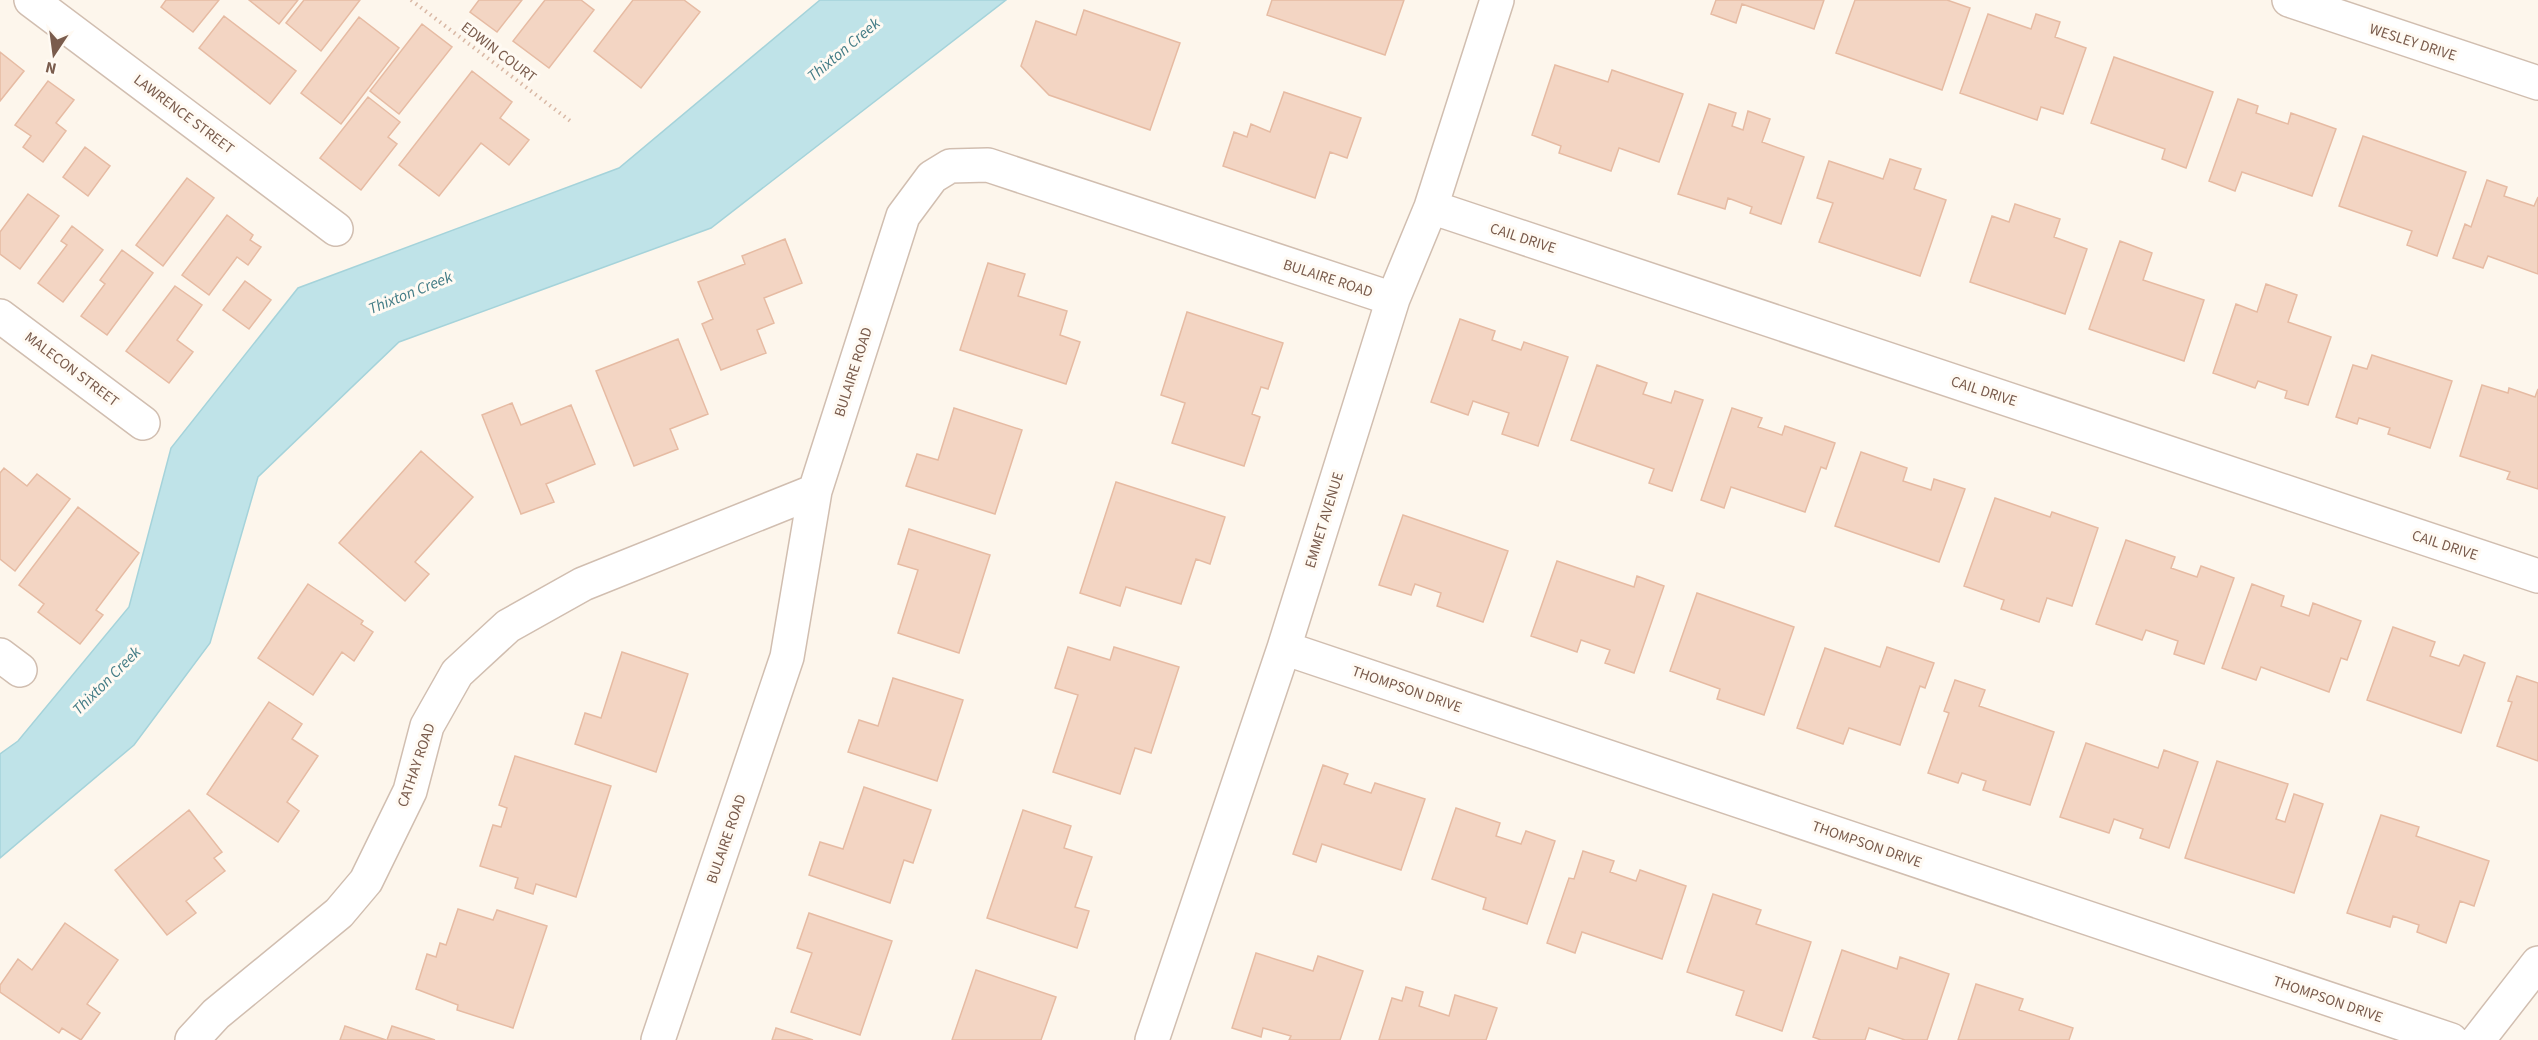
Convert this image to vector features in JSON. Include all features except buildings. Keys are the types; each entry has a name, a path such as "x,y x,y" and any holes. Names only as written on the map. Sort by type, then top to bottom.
{"street":[{"name":"LAWRENCE STREET","path":"31,0 336,229"},
{"name":"EMMET AVENUE","path":"1152,1040 1284,648 1393,299 1431,207 1497,0"},
{"name":"WESLEY DRIVE","path":"2289,0 2538,83"},
{"name":"BULAIRE ROAD","path":"658,1040 787,657 815,490 903,216 932,177 950,166 988,165 1393,299"},
{"name":"CAIL DRIVE","path":"1431,207 2538,576"},
{"name":"MALECON STREET","path":"0,316 143,423"},
{"name":"CATHAY ROAD","path":"192,1040 216,1014 339,913 366,881 410,791 427,726 457,673 508,626 583,584 815,490"},
{"name":"THOMPSON DRIVE","path":"1284,648 2451,1040"},
{"path":"2478,1040 2538,963"}],"path":[{"name":"EDWIN COURT","path":"411,0 573,123"}],"water":[{"name":"Thixton Creek","path":"820,0 1006,0 711,228 399,342 258,477 210,643 134,745 0,858 0,754 18,741 129,607 171,448 298,288 619,168"}]}
